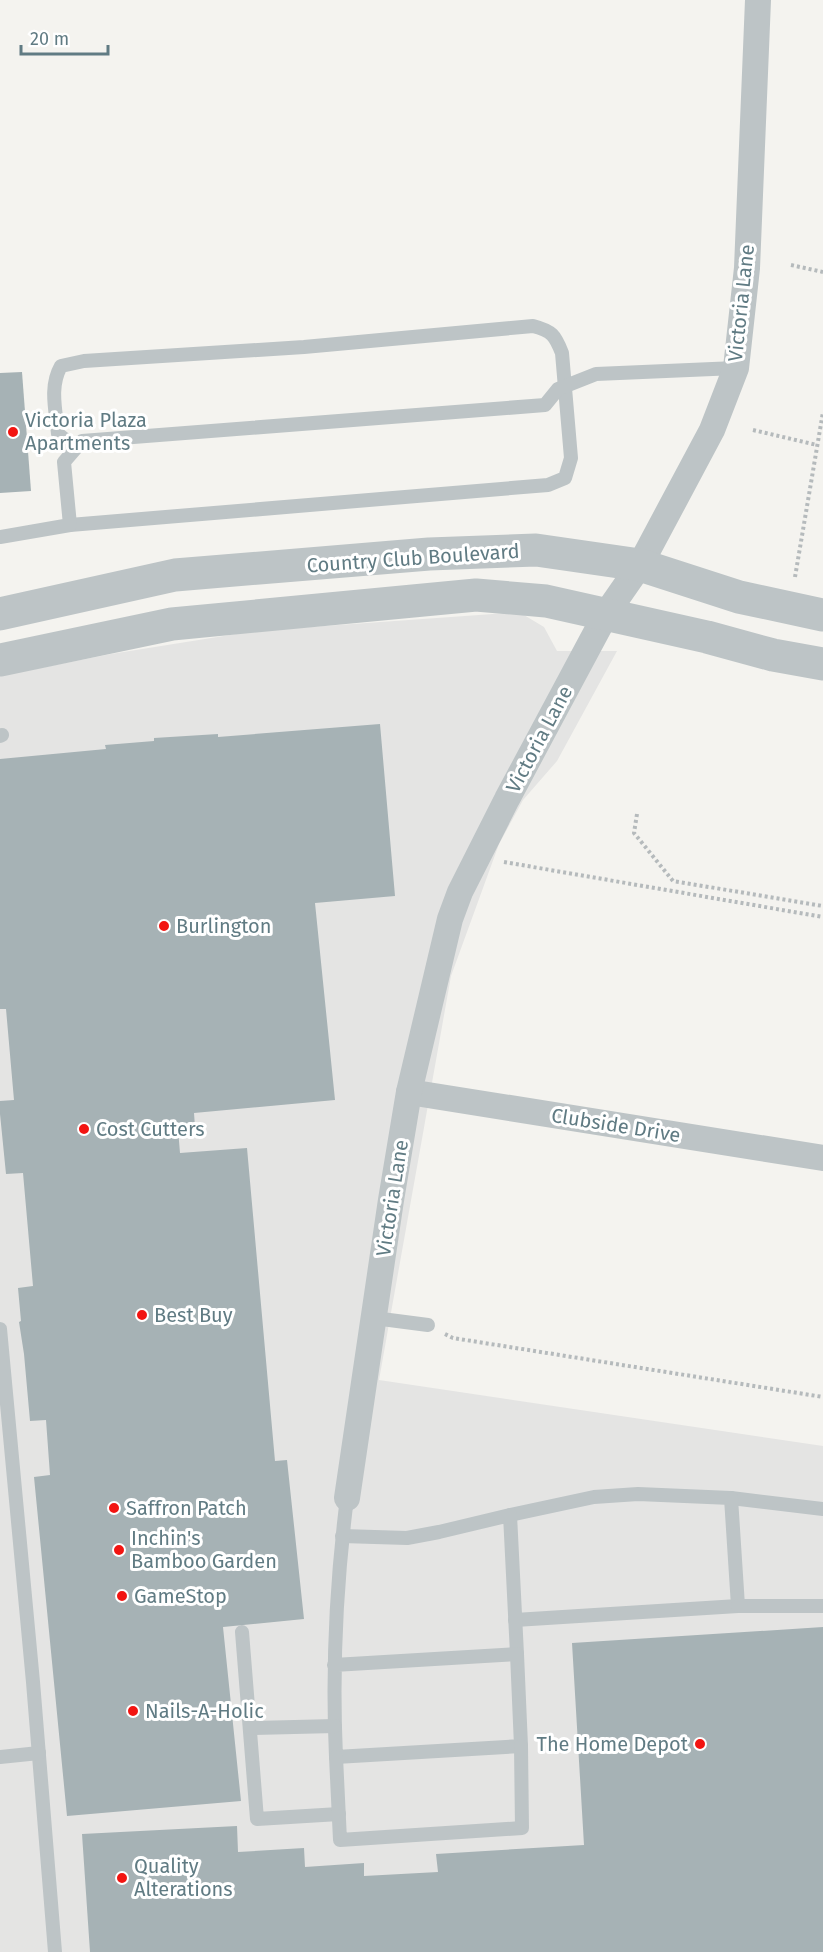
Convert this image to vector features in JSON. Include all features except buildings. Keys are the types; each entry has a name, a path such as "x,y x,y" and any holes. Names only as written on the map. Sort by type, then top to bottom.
{"street":[{"name":"Victoria Lane","path":"347,1498 391,1200 410,1092 450,919 460,892 507,798 606,614 640,565 712,430 736,368 747,268 758,0"},
{"name":"Country Club Boulevard","path":"0,614 175,575 429,554 536,550 640,565 739,597 823,615"},
{"path":"0,660 172,624 476,595 546,601 707,637 773,655 823,664"},
{"name":"Clubside Drive","path":"410,1092 823,1158"}],"lane":[{"path":"0,537 70,525 548,485 565,478 571,458 562,353 556,338 547,330 533,326 304,347 84,361 61,366 55,377 54,393 58,434 76,448"},
{"path":"70,525 64,462 82,441 545,405 558,389 596,374 736,368"},
{"path":"374,1318 428,1325"},
{"path":"0,1329 55,1952"},
{"path":"342,1536 407,1538 605,1496 638,1494 731,1498 823,1509"},
{"path":"347,1498 338,1568 334,1665 334,1726 340,1840 522,1828 521,1746 510,1515"},
{"path":"731,1498 738,1606"},
{"path":"515,1620 738,1606 823,1606"},
{"path":"242,1632 257,1819 339,1814"},
{"path":"334,1665 517,1654"},
{"path":"250,1728 334,1726"},
{"path":"336,1757 521,1746"},
{"path":"0,1756 39,1753"}],"path":[{"path":"791,265 823,272"},
{"path":"795,578 823,412"},
{"path":"753,430 818,445"},
{"path":"637,814 634,833 673,881 823,906"},
{"path":"500,862 823,917"},
{"path":"428,1325 453,1338 823,1397"}],"shaded area":[{"path":"519,612 544,627 557,651 617,651 557,761 523,800 499,844 451,976 379,1380 823,1446 823,1952 0,1952 0,676 111,654 255,631"}],"place":[{"name":"Victoria Plaza Apartments","path":"13,432"},
{"name":"Burlington","path":"164,926"},
{"name":"Cost Cutters","path":"84,1129"},
{"name":"Best Buy","path":"142,1315"},
{"name":"Saffron Patch","path":"114,1508"},
{"name":"Inchin's Bamboo Garden","path":"119,1550"},
{"name":"GameStop","path":"122,1596"},
{"name":"Nails-A-Holic","path":"133,1711"},
{"name":"The Home Depot","path":"700,1744"},
{"name":"Quality Alterations","path":"122,1878"}]}
